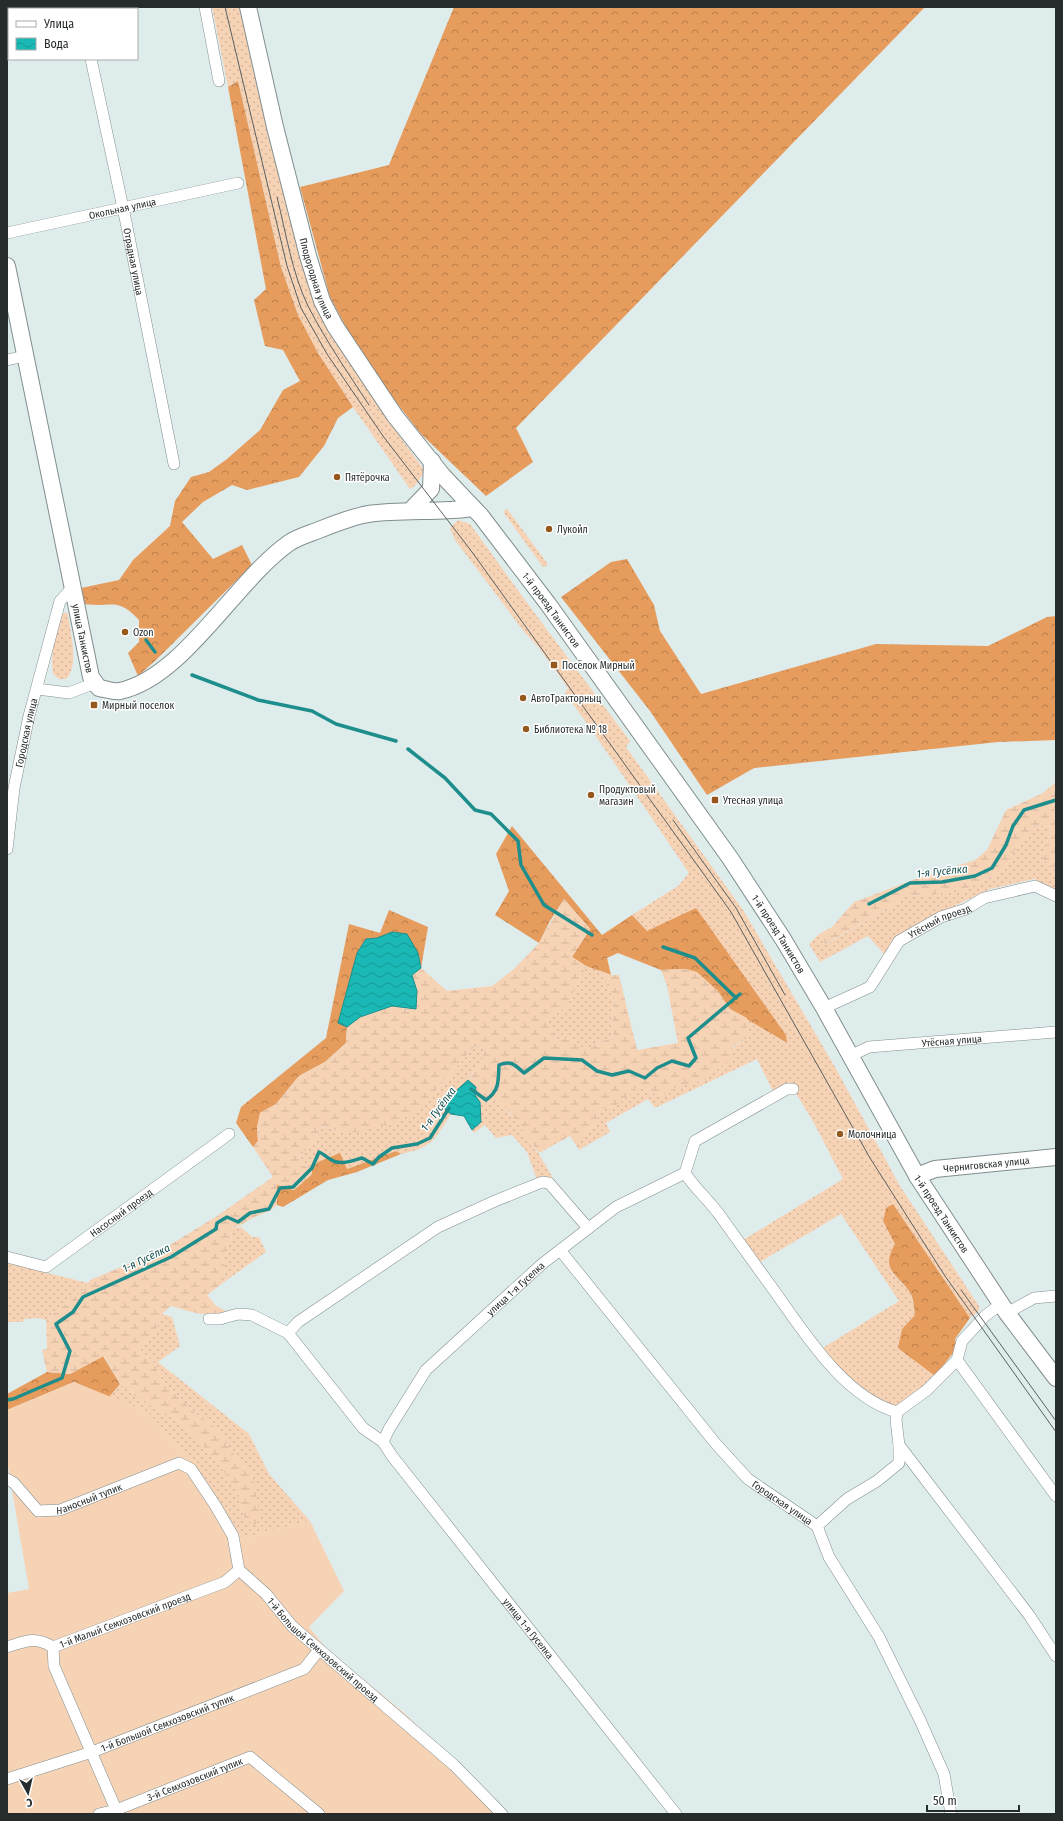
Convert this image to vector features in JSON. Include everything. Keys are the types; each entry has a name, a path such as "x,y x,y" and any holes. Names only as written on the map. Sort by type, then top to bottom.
{"main road":[{"name":"Плодородная улица","path":"248,7 274,127 308,256 322,301 335,326 395,416 432,462 473,508"},
{"name":"улица Танкистов","path":"7,266 90,677 99,688 118,692 139,685 172,664 265,564 289,543 326,527 366,515 410,511 441,512 473,508"},
{"path":"410,511 431,489 432,462"},
{"name":"1-й проезд Танкистов","path":"473,508 548,604 696,809 773,923 824,1008 917,1176 1004,1309 1053,1369"},
{"name":"Черниговская улица","path":"917,1176 935,1169 1056,1157"}],"street":[{"path":"205,7 219,81"},
{"name":"Отрадная улица","path":"91,60 174,464"},
{"name":"Окольная улица","path":"7,233 122,209 225,184 238,183"},
{"path":"7,360 24,356"},
{"name":"Городская улица","path":"7,849 10,787 37,689 52,625 60,601 72,588"},
{"path":"37,689 70,693 95,683"},
{"name":"Утёсный проезд","path":"824,1008 870,987 899,941 941,917 966,909 984,898 1035,886 1056,896"},
{"name":"Утёсная улица","path":"850,1056 869,1047 1056,1032"},
{"path":"793,1089 787,1089 695,1141 684,1173 695,1189 720,1215 818,1352 853,1388 884,1408 897,1412"},
{"name":"Насосный проезд","path":"7,1257 46,1267 230,1134"},
{"name":"улица 1-я Гуселка","path":"383,1442 388,1429 426,1370 560,1250 616,1207 684,1173"},
{"path":"288,1333 298,1322 438,1227 495,1201 542,1182 550,1183 588,1228"},
{"name":"Городская улица","path":"560,1250 716,1444 748,1479 817,1526 829,1557 879,1637 920,1720 944,1774 951,1814"},
{"path":"817,1526 847,1499 877,1481 899,1463 899,1445 896,1420 897,1412 927,1390 957,1360 962,1341 985,1316 1034,1298 1056,1296"},
{"name":"улица 1-я Гуселка","path":"209,1320 220,1319 238,1314 252,1315 288,1333 363,1428 383,1442 392,1456 676,1814"},
{"path":"957,1360 1056,1496"},
{"path":"899,1445 1029,1615 1056,1656"},
{"name":"Наносный тупик","path":"7,1479 14,1483 38,1511 60,1510 179,1463 191,1469 233,1536 239,1570"},
{"name":"1-й Малый Семхозовский проезд","path":"7,1647 30,1640 42,1640 53,1647 225,1582 239,1570"},
{"name":"1-й Большой Семхозовский проезд","path":"239,1570 266,1594 292,1626 385,1704 454,1765 502,1814"},
{"path":"53,1647 54,1666 117,1812"},
{"name":"1-й Большой Семхозовский тупик","path":"7,1779 92,1752 304,1669 319,1650"},
{"name":"3-й Семхозовский тупик","path":"99,1814 117,1812 250,1757 319,1814"}],"green space":[{"path":"212,7 240,7 256,83 300,260 316,302 338,346 424,471 420,479 410,489 353,407 318,353 298,315 281,267 238,81 228,87"},
{"path":"454,7 925,7 516,428 533,462 486,496 421,434 389,393 348,331 330,297 300,187 389,165"},
{"path":"238,81 281,267 298,315 318,353 353,407 338,418 324,446 299,477 247,490 232,485 203,502 182,522 213,559 242,545 252,565 138,676 128,653 139,642 139,620 119,605 84,604 81,588 119,580 133,560 170,526 175,501 191,477 209,472 227,459 260,430 283,390 300,381 283,350 265,346 254,300 266,289 228,87"},
{"path":"505,509 508,510 547,563 547,566 543,567 504,513"},
{"path":"458,520 470,524 630,741 626,747 743,910 835,1067 900,1186 979,1306 979,1311 970,1318 893,1204 883,1221 895,1244 889,1260 890,1266 892,1272 911,1294 915,1316 902,1329 935,1376 918,1392 904,1402 889,1406 874,1401 858,1388 821,1349 899,1301 841,1214 760,1262 743,1240 843,1179 815,1125 797,1095 773,1091 757,1059 655,1108 648,1099 606,1123 610,1132 579,1150 574,1142 596,1124 600,1110 617,1105 638,1087 662,1096 679,1086 706,1080 732,1048 747,1038 747,1018 786,1043 786,1035 761,1001 647,931 632,915 678,886 689,873 565,693 568,688 539,648 525,633 455,540 450,528"},
{"path":"627,559 654,605 660,631 701,694 876,644 988,646 1047,617 1056,616 1056,740 998,742 754,768 707,795 650,711 561,597 611,562"},
{"path":"66,612 68,614 72,639 73,657 70,673 66,679 59,679 53,674 53,652 55,637 61,615"},
{"path":"1056,782 1056,871 1043,859 1051,827 1035,825 1019,843 1003,871 959,892 908,896 826,944 819,934 832,927 854,902 910,881 975,860 987,850 1006,810 1043,793"},
{"path":"1035,825 1051,827 1043,859 1056,871 1056,890 1034,879 990,889 940,913 884,954 868,936 820,962 809,944 819,934 827,944 908,896 959,892 1003,871 1019,843"},
{"path":"512,826 602,935 632,915 647,931 696,908 786,1035 787,1043 730,1009 686,969 661,970 618,953 607,958 611,975 586,966 572,957 590,929 564,899 550,921 539,943 495,915 509,891 496,854"},
{"path":"564,899 590,929 572,957 586,966 567,1006 548,1021 555,1040 569,1038 585,1050 614,1036 611,1017 616,1002 599,970 611,975 619,975 637,1050 678,1043 667,986 661,970 686,969 697,972 718,991 730,1009 747,1018 747,1038 732,1047 732,1057 706,1080 679,1086 662,1096 638,1087 617,1105 600,1110 596,1124 574,1142 570,1136 539,1153 509,1112 498,1101 480,1102 475,1095 475,1087 468,1080 481,1064 484,1050 480,1045 473,1048 420,1109 400,1121 357,1132 342,1132 322,1126 316,1139 299,1157 304,1166 312,1168 312,1174 294,1190 277,1185 277,1205 274,1208 239,1226 232,1228 231,1241 222,1256 225,1266 224,1282 207,1295 216,1306 228,1312 220,1314 206,1314 171,1306 162,1314 157,1328 140,1352 153,1361 162,1380 194,1412 217,1428 235,1456 253,1477 260,1517 256,1525 245,1519 234,1487 218,1463 197,1438 177,1419 143,1402 120,1384 104,1356 70,1374 47,1372 42,1350 47,1349 46,1320 81,1292 90,1280 162,1250 217,1216 273,1177 253,1147 258,1141 257,1128 260,1113 276,1104 299,1076 325,1062 346,1044 347,1027 360,1017 392,1006 416,1009 416,991 412,975 421,968 447,991 492,986 514,969 539,943"},
{"path":"389,910 428,927 421,968 418,953 392,932 377,938 366,939 357,953 338,1023 347,1027 346,1043 325,1062 299,1076 276,1104 260,1113 257,1128 258,1141 253,1147 236,1123 241,1107 326,1038 349,924 380,933"},
{"path":"586,966 599,970 616,1002 611,1017 614,1036 585,1050 569,1038 555,1040 547,1021 567,1006"},
{"path":"480,1045 484,1050 481,1064 458,1091 448,1099 447,1112 451,1114 432,1141 420,1149 411,1152 401,1154 396,1151 347,1169 318,1162 312,1168 304,1166 299,1157 316,1139 322,1126 342,1132 437,1090 473,1048"},
{"path":"498,1101 529,1139 554,1180 545,1177 537,1180 527,1152 512,1135 496,1138 485,1125 474,1133 472,1130 481,1122 480,1102"},
{"path":"396,1151 401,1154 357,1172 328,1180 283,1207 277,1205 277,1184 294,1190 312,1174 312,1168 318,1162 340,1153 347,1169"},
{"path":"893,1204 970,1318 955,1339 957,1348 935,1376 898,1348 902,1329 915,1315 911,1294 892,1272 890,1266 889,1260 895,1244 883,1221 886,1208"},
{"path":"241,1227 252,1237 259,1237 266,1252 224,1282 225,1266 222,1256 231,1241 232,1228"},
{"path":"7,1263 88,1283 81,1292 46,1320 38,1318 24,1319 23,1322 7,1322"},
{"path":"162,1314 172,1317 180,1346 158,1362 249,1434 269,1474 310,1521 243,1538 200,1473 148,1412 109,1397 120,1384 143,1402 177,1419 197,1438 218,1463 234,1487 245,1519 257,1525 253,1477 235,1456 217,1428 194,1412 162,1380 153,1361 140,1352 157,1328"},
{"path":"103,1356 120,1384 109,1397 74,1382 7,1410 7,1394 47,1372 70,1374"},
{"path":"74,1382 148,1412 200,1473 243,1538 310,1521 344,1591 309,1627 326,1648 404,1713 454,1760 495,1814 7,1814 7,1593 29,1589 7,1461 7,1410"}],"water":[{"path":"392,932 407,934 418,953 421,968 412,975 417,991 416,1009 392,1006 360,1017 347,1027 338,1023 357,953 366,939 377,938"},
{"path":"468,1080 476,1087 475,1095 480,1102 481,1122 472,1130 464,1116 451,1114 445,1110 448,1098"}],"waterway":[{"path":"146,640 155,652"},
{"path":"192,675 258,700 312,711 336,724 396,741"},
{"path":"408,749 445,778 475,810 491,814 518,841 521,865 544,905 592,935"},
{"name":"1-я Гусёлка","path":"869,904 910,883 942,882 975,876 992,868 1006,845 1013,826 1024,810 1056,800"},
{"path":"663,947 695,958 736,998"},
{"name":"1-я Гусёлка","path":"471,1089 486,1100 494,1093 496,1089 499,1065 510,1063 524,1073 544,1058 582,1060 597,1071 612,1075 629,1071 645,1078 657,1068 672,1061 689,1066 696,1058 688,1038 740,994"},
{"name":"1-я Гусёлка","path":"7,1400 13,1399 62,1378 70,1351 56,1324 73,1312 83,1297 171,1257 216,1229 217,1223 227,1217 238,1222 250,1213 269,1209 280,1188 293,1187 312,1168 319,1152 334,1161 342,1163 362,1158 373,1164 379,1157 392,1148 417,1144 430,1138 449,1108"}],"tram line":[{"path":"225,7 287,266 301,308 327,354 383,436 472,552 731,912 870,1158 945,1276 1056,1432"},
{"path":"277,197 290,253 302,293 315,319 369,405"},
{"path":"673,820 736,908 785,995"},
{"path":"961,1290 1056,1421"}],"place":[{"name":"Пятёрочка","path":"337,477"},
{"name":"Лукойл","path":"549,529"},
{"name":"Ozon","path":"125,632"},
{"name":"Посёлок Мирный","path":"554,665"},
{"name":"АвтоТракторныц","path":"523,698"},
{"name":"Мирный поселок","path":"94,705"},
{"name":"Библиотека № 18","path":"526,729"},
{"name":"Продуктовый магазин","path":"591,795"},
{"name":"Утесная улица","path":"715,800"},
{"name":"Молочница","path":"840,1134"}]}
